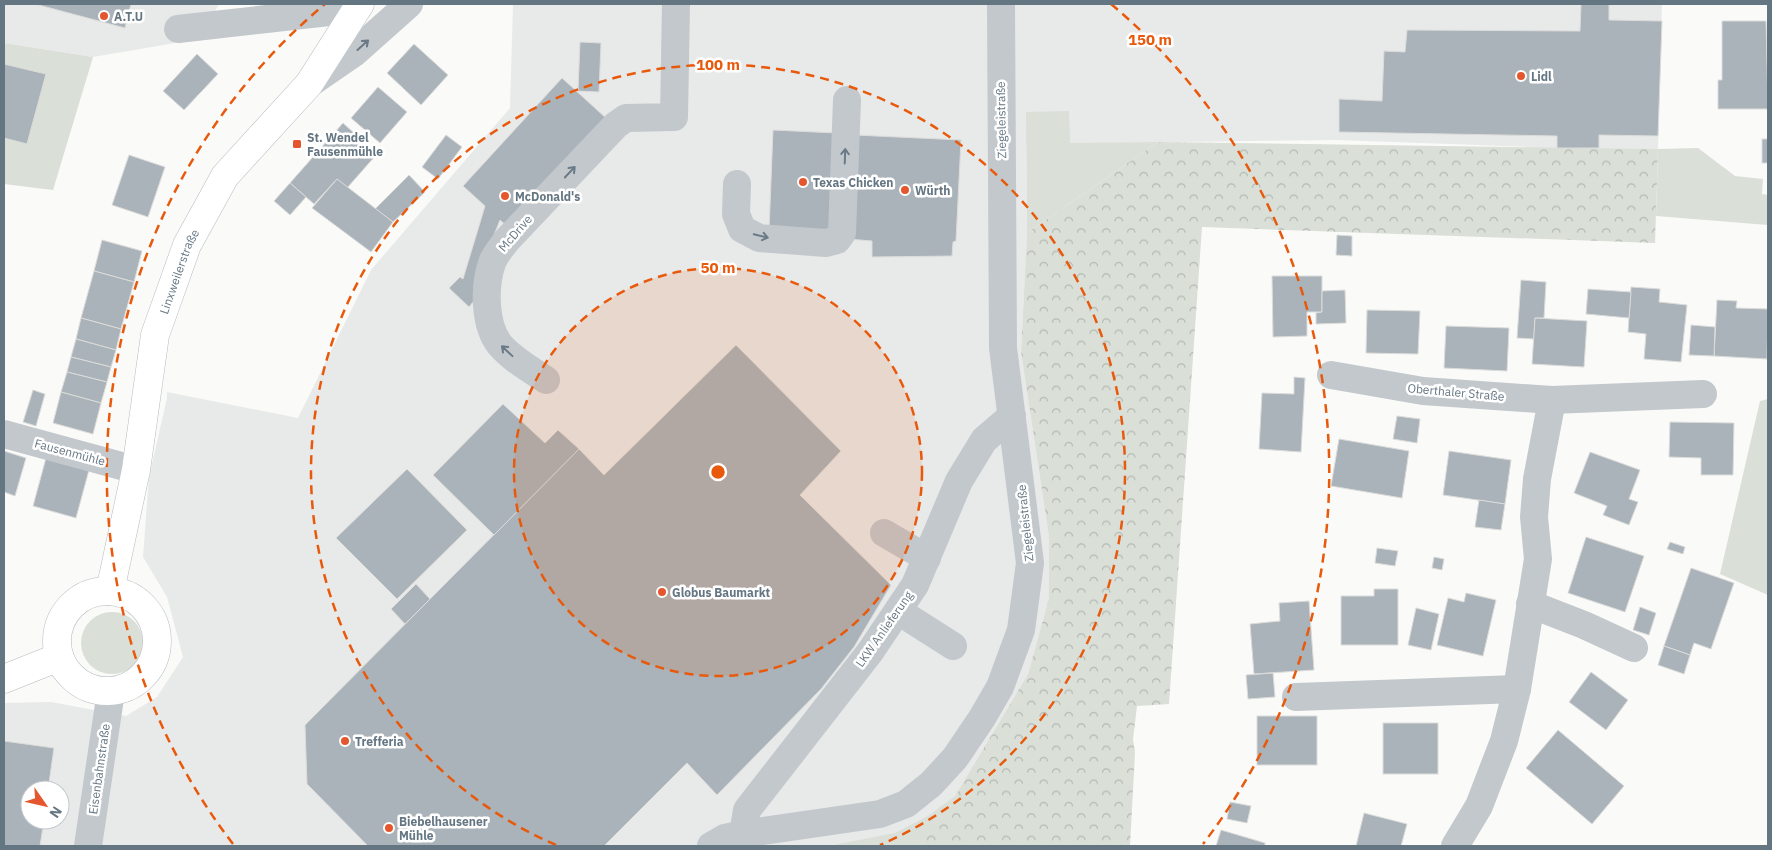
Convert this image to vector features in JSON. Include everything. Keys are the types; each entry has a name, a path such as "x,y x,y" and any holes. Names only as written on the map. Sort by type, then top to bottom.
{"main road":[{"name":"Linxweilerstraße","path":"110,591 136,470 155,335 187,245 226,176 309,84 358,7"},
{"path":"110,591 124,594 137,601 148,611 154,624 157,638 156,654 150,668 139,680 126,688 111,691 94,690 79,683 67,671 59,656 57,641 60,625 67,611 86,596 110,591"},
{"path":"4,680 59,656"}],"street":[{"path":"309,84 354,54 409,4"},
{"path":"676,4 676,33"},
{"path":"676,33 688,12 689,4"},
{"name":"Ziegeleistraße","path":"727,841 880,814 906,804 931,784 955,758 982,718 1000,687 1021,630 1030,562 1003,348 1001,4"},
{"path":"178,29 358,7"},
{"name":"McDrive","path":"546,380 511,356 492,333 487,292 492,263 507,240 607,133 626,118 674,117 676,33"},
{"path":"737,184 736,214 742,228 759,238 826,243 837,240 842,233 847,100"},
{"name":"Oberthaler Straße","path":"1331,375 1423,391 1552,400 1703,394"},
{"path":"1455,846 1479,806 1504,741 1517,690 1538,559 1534,517 1537,479 1552,400"},
{"name":"LKW Anlieferung","path":"727,841 747,810 870,652 898,611 915,585 964,473 984,440 1012,416"},
{"name":"Fausenmühle","path":"4,434 136,470"},
{"path":"884,532 927,558"},
{"path":"1530,604 1634,648"},
{"path":"898,611 953,646"},
{"path":"1296,697 1517,690"},
{"name":"Eisenbahnstraße","path":"88,846 111,691"}],"shaded area":[{"path":"4,4 219,4 199,39 93,57 4,43"},
{"path":"513,4 1662,4 1658,149 1557,148 1337,140 1026,144 1027,233 1021,352 1049,537 1049,598 1028,674 955,796 967,846 4,846 4,703 51,702 126,716 157,697 183,657 167,597 143,557 149,477 167,392 298,418 371,270 510,108"}],"green space":[{"path":"4,43 93,57 53,190 4,184"},
{"path":"1069,111 1070,143 1158,142 1027,233 1026,112"},
{"path":"1158,142 1658,149 1655,243 1202,227 1169,704 1137,706 1133,739 1135,753 1130,846 920,846 955,796 1028,674 1049,598 1049,537 1021,352 1027,233"},
{"path":"1698,148 1735,176 1763,179 1762,194 1768,195 1768,225 1656,216 1658,149"},
{"path":"1768,399 1768,595 1720,574 1760,401"},
{"path":"106,612 118,612 134,621 141,631 143,643 141,655 134,665 118,674 106,674 95,669 86,660 81,649 81,637 86,626 95,617"},
{"path":"955,796 920,846 829,846 895,833 928,816"}],"building":[{"name":"A.T.U","path":"35,4 131,4 125,28"},
{"name":"Lidl","path":"1581,4 1609,4 1609,20 1662,21 1658,136 1599,135 1599,148 1557,148 1557,136 1339,132 1339,99 1382,101 1384,51 1405,52 1407,30 1580,31"},
{"path":"1722,21 1766,21 1768,109 1718,109 1718,80 1722,80"},
{"path":"580,42 601,43 599,92 578,91"},
{"path":"414,44 448,75 421,105 387,73"},
{"path":"197,54 218,74 184,110 163,91"},
{"path":"4,64 46,74 27,144 4,138"},
{"name":"McDonald's","path":"562,78 607,119 508,227 500,220 492,240 477,297 469,307 449,288 460,277 463,279 485,206 463,186"},
{"path":"378,87 407,112 380,143 351,118"},
{"path":"343,123 377,154 347,188 337,179 314,204 290,183"},
{"name":"Texas Chicken","path":"773,130 836,133 832,234 769,231"},
{"path":"446,135 462,147 438,179 422,167"},
{"name":"Würth","path":"855,135 961,140 956,241 953,242 952,256 872,257 872,241 848,239"},
{"path":"1762,139 1768,139 1768,163 1762,163"},
{"path":"129,155 165,167 148,217 112,205"},
{"path":"409,175 425,192 393,222 375,209"},
{"path":"337,179 393,222 371,252 312,208"},
{"path":"290,183 306,197 290,215 274,201"},
{"path":"1337,235 1352,236 1352,256 1336,255"},
{"path":"102,240 142,251 134,282 94,271"},
{"path":"94,271 134,282 121,329 81,318"},
{"path":"1272,276 1322,276 1322,312 1307,312 1307,336 1273,337"},
{"path":"1521,280 1546,282 1544,318 1535,318 1534,339 1517,338"},
{"path":"1631,287 1660,289 1659,302 1687,305 1681,362 1644,359 1646,334 1628,332"},
{"path":"1588,289 1631,292 1629,318 1586,314"},
{"path":"1345,290 1346,323 1316,324 1316,313 1322,312 1322,291"},
{"path":"1717,300 1737,301 1736,308 1768,309 1767,359 1714,356"},
{"path":"1367,310 1420,311 1418,354 1366,353"},
{"path":"81,318 121,329 116,350 76,339"},
{"path":"1535,318 1587,321 1584,367 1532,364"},
{"path":"1691,325 1715,327 1714,356 1689,355"},
{"path":"1446,326 1509,328 1507,371 1444,368"},
{"path":"76,339 116,350 111,367 71,357"},
{"name":"Globus Baumarkt","path":"736,345 841,451 800,495 891,585 854,647 821,689 717,795 687,763 604,846 368,846 307,784 305,725 579,449 604,475"},
{"path":"71,357 111,367 107,382 67,372"},
{"path":"67,372 107,382 101,403 61,392"},
{"path":"1294,377 1305,378 1301,452 1259,449 1262,393 1294,394"},
{"path":"33,390 45,394 36,426 23,422"},
{"path":"61,392 101,403 93,434 53,423"},
{"path":"503,404 545,443 558,430 579,449 494,535 433,475"},
{"path":"1397,416 1420,419 1417,443 1393,439"},
{"path":"1670,422 1734,423 1733,475 1701,475 1701,458 1669,457"},
{"path":"1339,439 1409,451 1402,498 1331,486"},
{"path":"4,451 26,458 15,496 4,492"},
{"path":"1449,451 1511,460 1505,504 1443,495"},
{"path":"1590,452 1640,470 1629,499 1638,502 1629,525 1603,515 1607,506 1574,493"},
{"path":"46,458 89,470 76,518 33,506"},
{"path":"407,469 467,530 397,599 336,538"},
{"path":"1479,500 1505,504 1501,530 1475,527"},
{"path":"1586,537 1644,556 1625,612 1568,593"},
{"path":"1670,542 1685,547 1683,554 1667,549"},
{"path":"1377,548 1398,551 1395,566 1375,563"},
{"path":"1434,557 1444,559 1442,570 1432,568"},
{"path":"1691,568 1734,583 1711,649 1694,643 1690,655 1664,646"},
{"path":"416,584 430,599 405,624 391,609"},
{"path":"1374,589 1398,589 1398,645 1341,645 1341,596 1374,596"},
{"path":"1466,593 1496,600 1483,656 1437,645 1448,598 1464,602"},
{"path":"1309,601 1314,670 1254,674 1250,624 1280,621 1279,603"},
{"path":"1640,607 1656,613 1649,635 1633,630"},
{"path":"1416,608 1439,614 1431,650 1408,645"},
{"path":"1664,646 1690,655 1684,674 1658,665"},
{"path":"1591,672 1628,700 1606,730 1569,702"},
{"path":"1273,673 1275,697 1248,699 1246,675"},
{"path":"1257,716 1317,716 1317,765 1257,765"},
{"path":"1383,723 1438,723 1438,774 1383,774"},
{"path":"1558,730 1624,786 1592,824 1526,768"},
{"path":"4,741 54,748 49,780 20,780 20,830 42,830 40,846 4,846"},
{"path":"1230,802 1251,806 1247,823 1227,819"},
{"path":"1364,813 1407,824 1401,846 1356,846"},
{"path":"1221,830 1265,843 1265,846 1216,846"}],"place":[{"name":"A.T.U","path":"104,16"},
{"name":"Lidl","path":"1521,76"},
{"name":"St. Wendel Fausenmühle","path":"297,144"},
{"name":"Texas Chicken","path":"803,182"},
{"name":"Würth","path":"905,190"},
{"name":"McDonald's","path":"505,196"},
{"name":"Globus Baumarkt","path":"662,592"},
{"name":"Trefferia","path":"345,741"},
{"name":"Biebelhausener Mühle","path":"389,828"}]}
